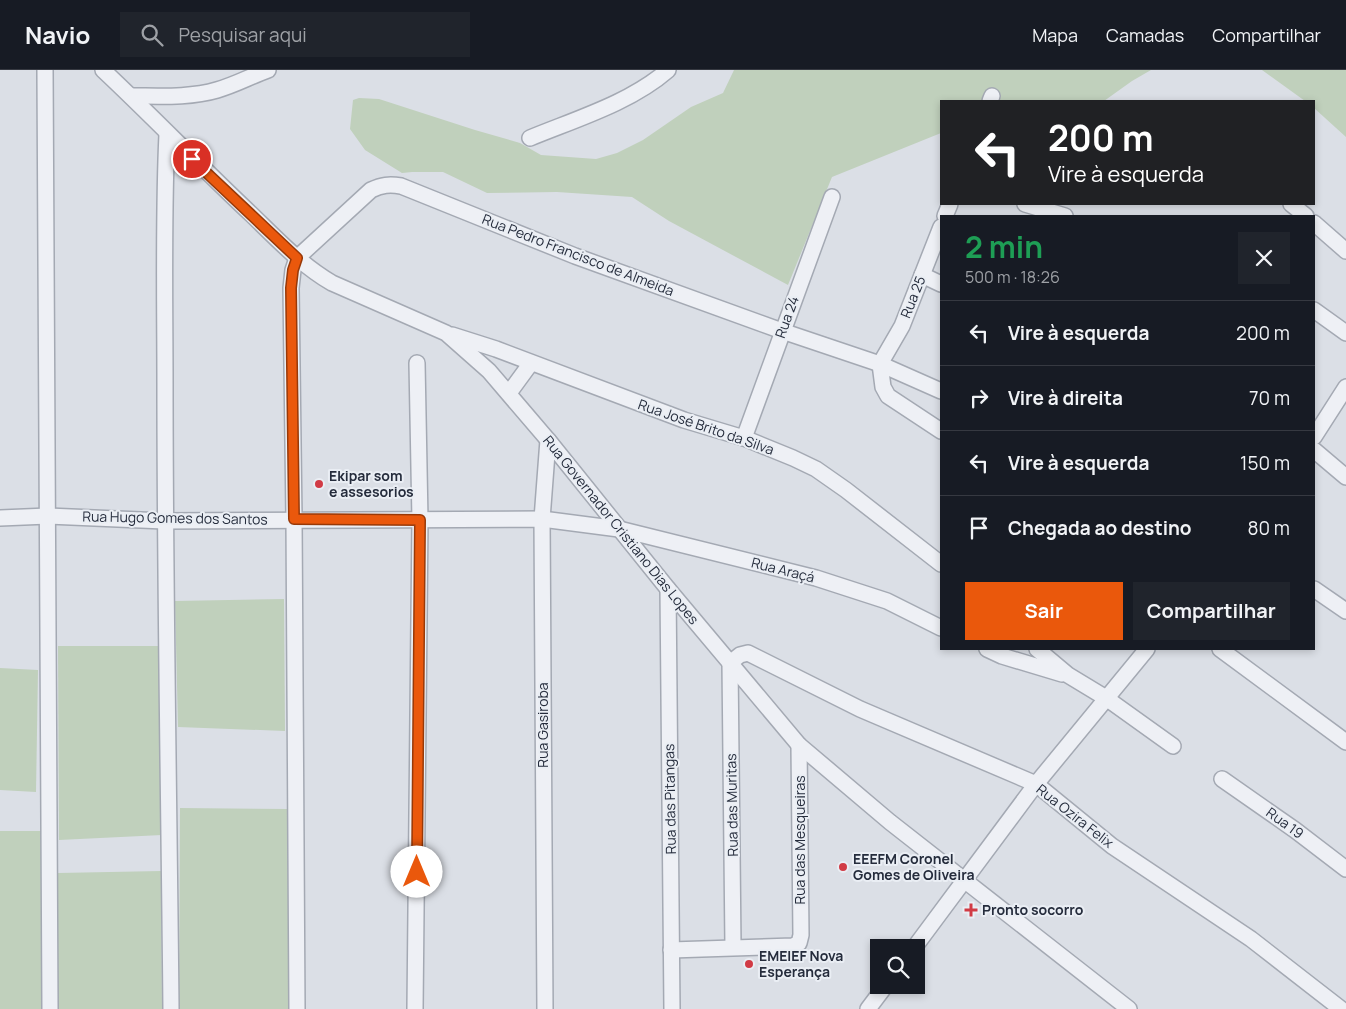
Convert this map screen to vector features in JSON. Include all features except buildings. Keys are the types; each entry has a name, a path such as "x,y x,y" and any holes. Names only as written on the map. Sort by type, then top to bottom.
{"street":[{"path":"46,70 50,1009"},
{"name":"Rua Governador Cristiano Dias Lopes","path":"103,70 297,258 318,275 332,283 446,333 489,371 548,440 668,589 800,745 890,822 1129,1009"},
{"path":"131,96 208,92 235,84 261,71"},
{"path":"530,138 634,93 662,72"},
{"path":"167,134 164,205 164,521 171,1009"},
{"name":"Rua Pedro Francisco de Almeida","path":"297,258 371,190 389,184 401,186 575,256 782,331 880,364 940,391"},
{"name":"Rua 24","path":"744,438 832,197"},
{"path":"1028,205 1061,215"},
{"path":"1291,205 1305,215"},
{"path":"1315,224 1346,251"},
{"name":"Rua 25","path":"880,364 902,326 940,229"},
{"path":"297,258 293,270 291,288 297,1009"},
{"path":"922,275 940,284"},
{"path":"1315,311 1346,333"},
{"name":"Rua José Brito da Silva","path":"446,333 684,420 744,438 793,458 816,469 899,530 940,563"},
{"path":"415,1009 420,520 417,363"},
{"path":"509,393 531,363"},
{"path":"880,364 882,387 888,396 940,430"},
{"path":"1315,434 1346,387"},
{"name":"Rua Gasiroba","path":"545,1009 542,519 548,440"},
{"path":"1315,451 1346,477"},
{"name":"Rua Hugo Gomes dos Santos","path":"0,518 48,516 164,521 542,519 619,529"},
{"name":"Rua Araçá","path":"619,529 816,578 887,601 940,628"},
{"name":"Rua das Pitangas","path":"668,589 672,1009"},
{"path":"1315,590 1346,611"},
{"path":"989,650 1002,656 1068,676"},
{"path":"1038,650 1068,676 1106,698 1173,746"},
{"path":"921,939 1036,784 1146,650"},
{"path":"1221,650 1346,742"},
{"name":"Rua Ozira Felix","path":"730,663 743,653 752,654 860,709 1036,784 1112,846 1251,939 1341,1009"},
{"name":"Rua das Muritas","path":"730,663 733,947"},
{"name":"Rua das Mesqueiras","path":"733,947 793,946 799,944 801,935 800,745"},
{"name":"Rua 19","path":"1222,779 1346,869"},
{"path":"671,950 733,947"},
{"path":"868,1009 879,994"}],"green space":[{"path":"734,70 1151,70 1105,100 940,100 940,133 832,177 788,285 669,221 632,197 557,192 487,193 443,172 402,173 365,150 350,129 353,100 359,98 379,99 520,143 541,155 596,159 617,153 643,140 691,107 723,93"},
{"path":"1262,70 1346,70 1346,137 1315,109 1315,100 1304,100"},
{"path":"284,599 285,731 178,727 175,601"},
{"path":"58,646 159,646 162,835 59,840"},
{"path":"0,668 38,670 36,792 0,790"},
{"path":"180,808 288,809 290,1009 179,1009"},
{"path":"0,831 41,831 41,1009 0,1009"},
{"path":"161,871 162,1009 57,1009 58,873"}],"place":[{"name":"Ekipar som e assesorios","path":"319,484"},
{"name":"EEEFM Coronel Gomes de Oliveira","path":"843,867"},
{"name":"Pronto socorro","path":"971,910"},
{"name":"EMEIEF Nova Esperança","path":"749,964"}],"route":[{"path":"192,159 297,258 291,279 294,519 420,520 417,872"}]}
